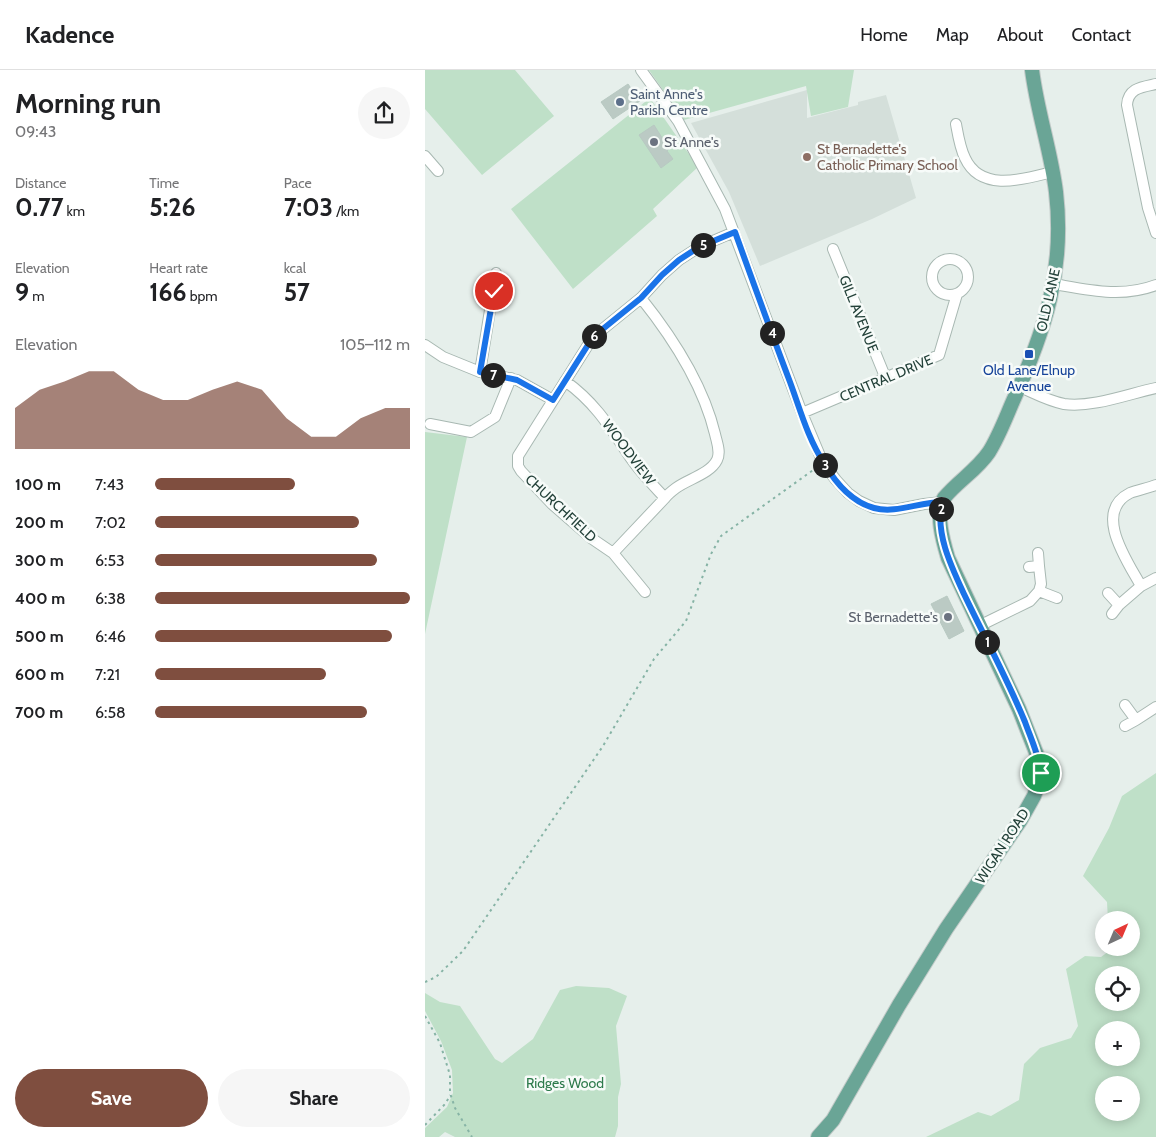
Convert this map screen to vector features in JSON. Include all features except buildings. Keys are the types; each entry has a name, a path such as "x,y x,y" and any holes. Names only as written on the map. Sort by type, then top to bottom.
{"main road":[{"name":"OLD LANE","path":"942,502 948,493 970,474 989,452 1020,387 1045,321 1054,284 1058,248 1056,192 1037,104 1032,70"},
{"name":"WIGAN ROAD","path":"819,1137 833,1120 899,1005 947,929 1020,820 1038,788 1041,773 1035,749 1013,694 948,558 942,530 942,502"}],"street":[{"path":"641,70 678,122 717,192 735,232 802,414 823,462 848,493 874,508 894,510 942,502"},
{"path":"1156,84 1133,90 1128,96 1127,105 1148,208 1156,233"},
{"path":"956,124 964,157 972,171 994,180 1013,181 1052,172"},
{"path":"425,156 438,171"},
{"name":"CHURCHFIELD","path":"645,592 613,553 591,538 552,504 519,466 518,456 593,337 641,298 669,268 685,255 735,232"},
{"name":"GILL AVENUE","path":"833,249 886,379"},
{"path":"480,372 495,273"},
{"path":"1054,284 1113,293 1138,290 1156,284"},
{"name":"CENTRAL DRIVE","path":"802,414 939,355 957,294"},
{"name":"WOODVIEW","path":"565,381 582,394 600,413 631,459 665,498 676,488 713,466 718,450 713,428 700,390 666,332 641,298"},
{"path":"425,345 455,362 480,372 511,378 527,384 553,400"},
{"path":"430,424 471,432 495,417 511,378"},
{"path":"1020,387 1054,402 1075,404 1096,402 1156,388"},
{"path":"1141,586 1114,533 1113,520 1116,508 1125,497 1156,485"},
{"path":"613,553 665,498"},
{"path":"979,626 1030,601 1039,591 1041,584 1034,566 1038,553"},
{"path":"1111,614 1141,586 1156,578"},
{"path":"1039,591 1057,598"},
{"path":"1108,593 1119,605"},
{"path":"1125,705 1135,720"},
{"path":"1125,726 1156,707"}],"path":[{"path":"425,982 436,977 463,951 603,746 654,659 686,621 711,554 721,536 823,462"},
{"path":"425,1016 440,1043 450,1075 450,1093 455,1108 472,1137"},
{"path":"425,1125 446,1103 450,1093"}],"shaded area":[{"name":"St Bernadette's Catholic Primary School","path":"807,90 807,118 858,105 858,102 886,95 916,198 872,219 760,266 729,192 691,123"}],"green space":[{"path":"425,70 515,70 554,116 482,175 425,109"},
{"path":"649,70 854,70 848,107 811,116 806,86 684,120"},
{"path":"650,98 698,167 653,209 657,216 573,289 511,209"},
{"path":"425,432 467,437 425,634"},
{"path":"1156,773 1156,1137 926,1137 978,1112 991,1116 1019,1100 1024,1064 1040,1048 1071,1038 1078,1026 1066,969 1085,956 1140,956 1140,911 1108,911 1107,902 1083,876 1109,828 1122,796"},
{"name":"Ridges Wood","path":"576,986 609,988 627,996 616,1026 621,1084 618,1097 618,1126 615,1137 455,1137 445,1132 439,1137 425,1137 425,1128 447,1107 453,1093 452,1070 441,1041 425,1011 425,993 440,1002 460,1006 495,1059 502,1063 533,1039 560,990"}],"place":[{"name":"Saint Anne's Parish Centre","path":"620,102"},
{"name":"St Anne's","path":"654,142"},
{"name":"St Bernadette's Catholic Primary School","path":"807,157"},
{"name":"Old Lane/Elnup Avenue","path":"1029,354"},
{"name":"St Bernadette's","path":"948,617"}],"route":[{"path":"494,291 480,372 517,380 553,400 593,337 641,298 669,268 685,255 735,232 802,414 818,453 836,480 848,493 874,508 894,510 942,502 942,530 948,558 1013,694 1039,760 1041,773"}]}
